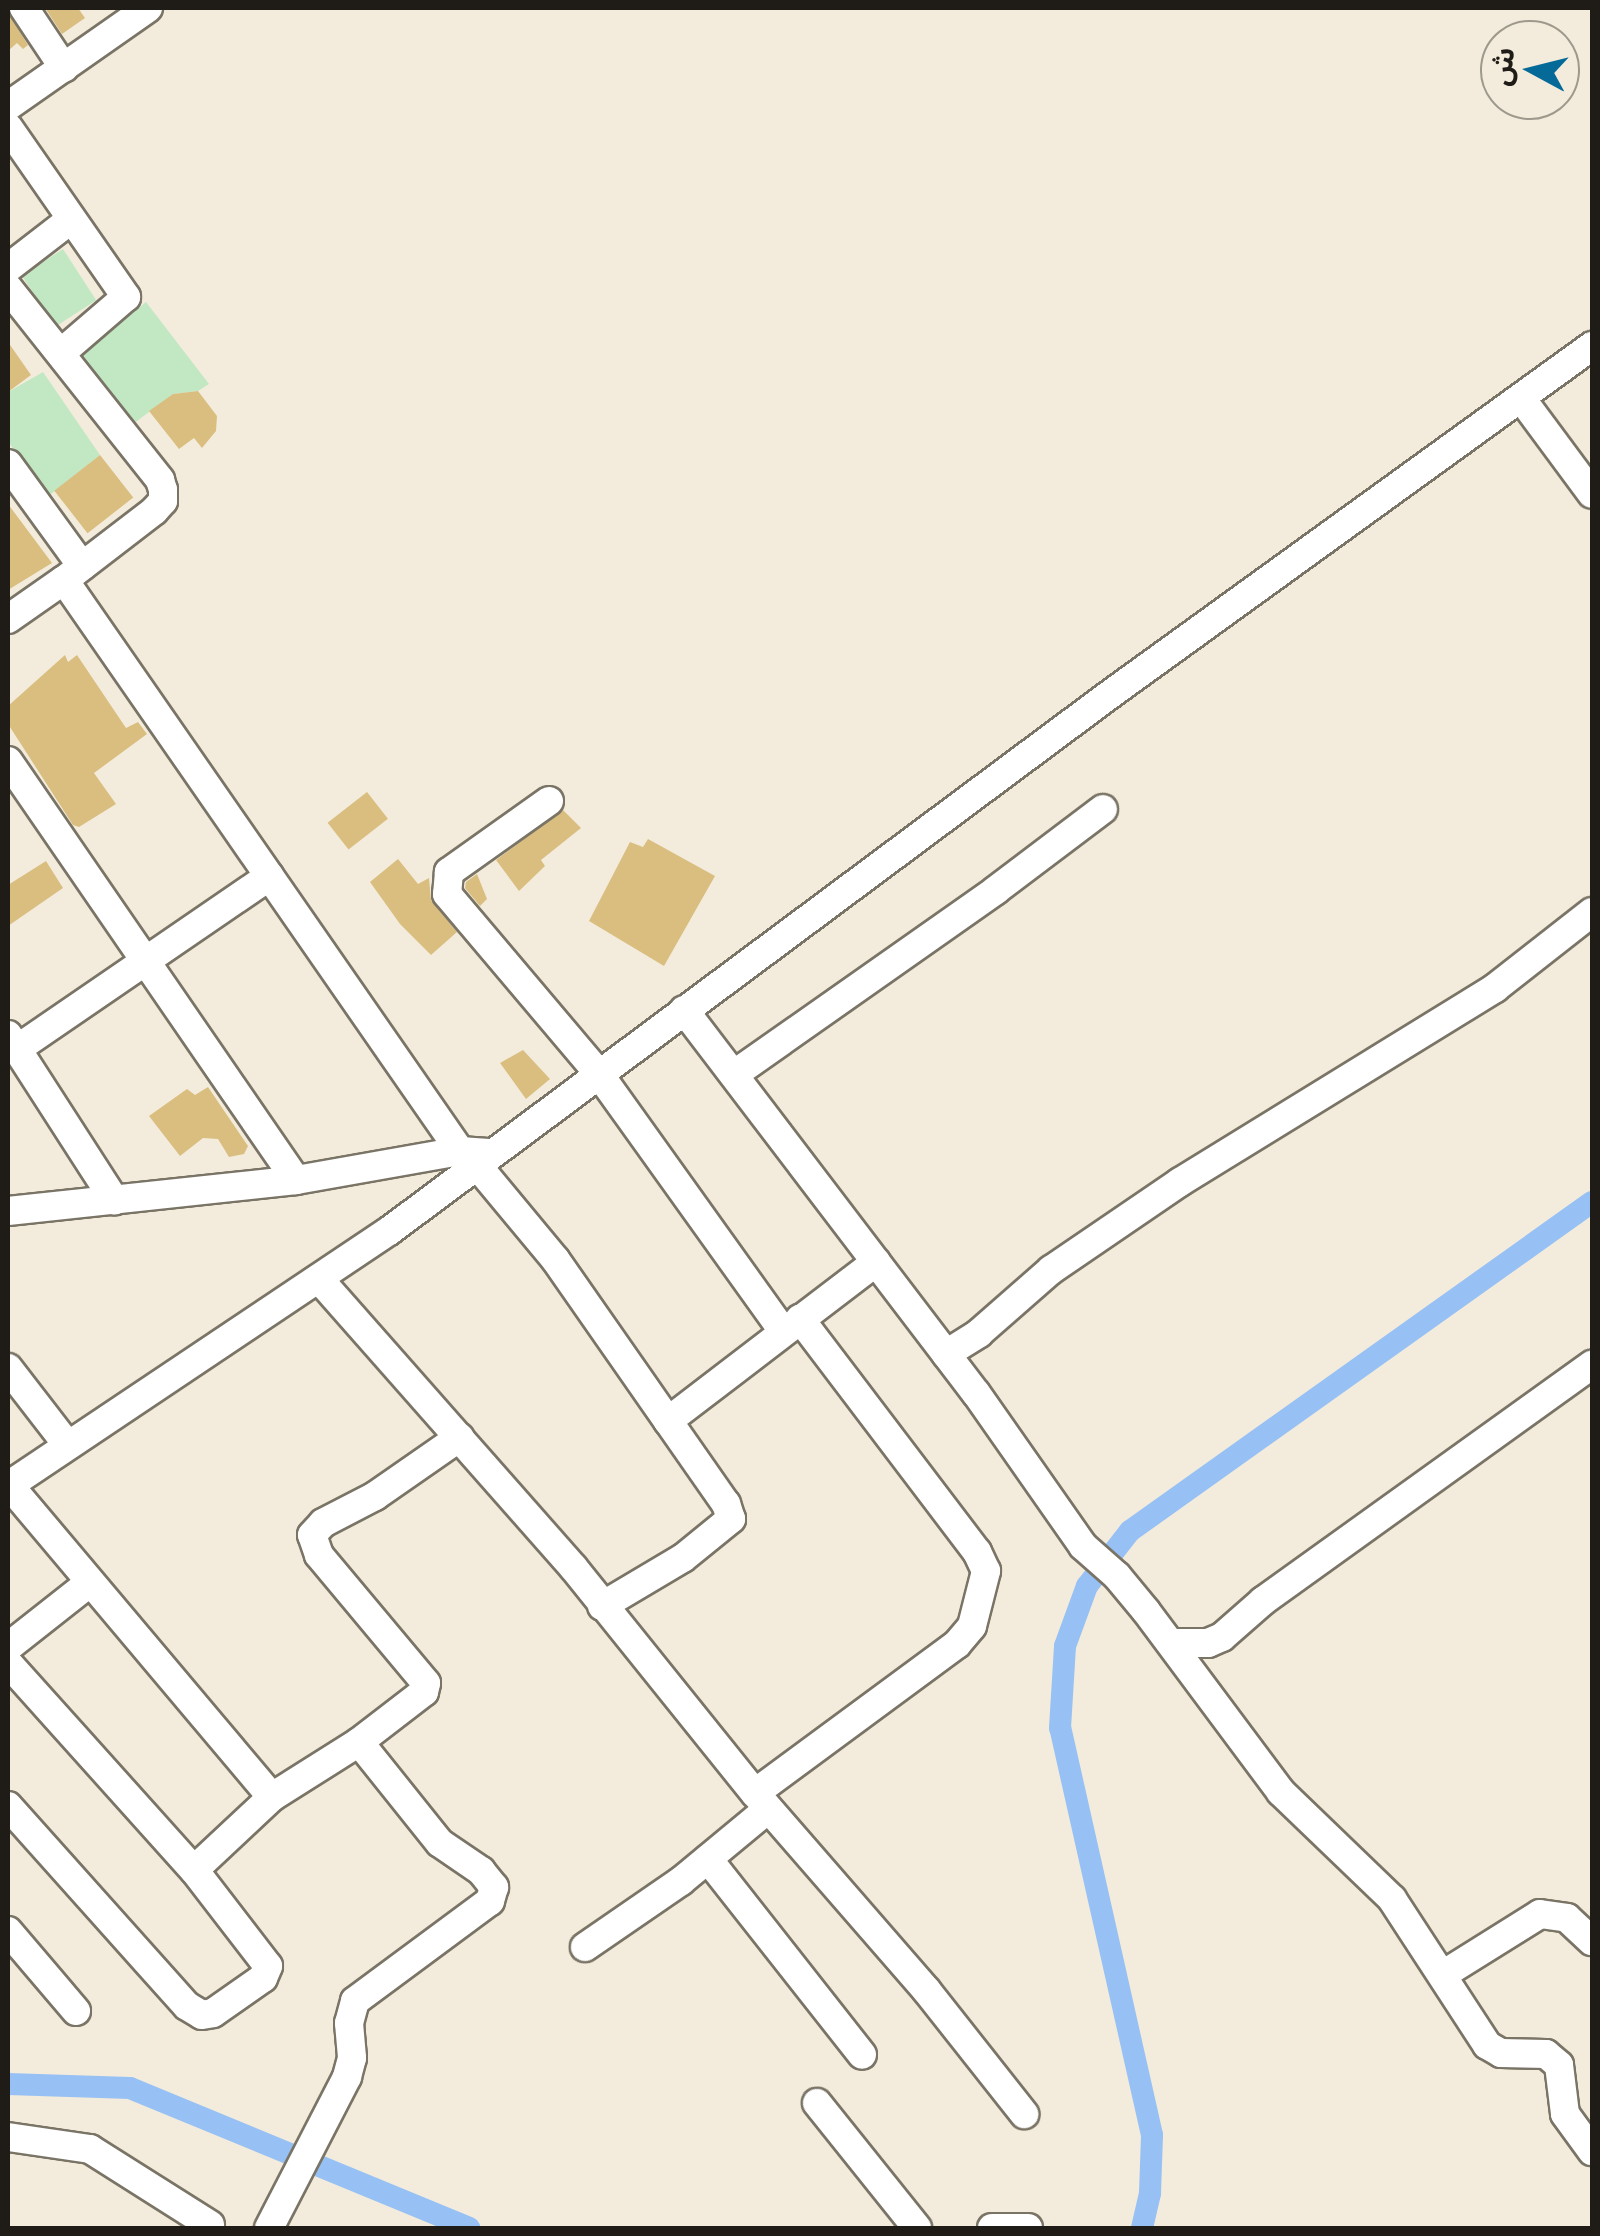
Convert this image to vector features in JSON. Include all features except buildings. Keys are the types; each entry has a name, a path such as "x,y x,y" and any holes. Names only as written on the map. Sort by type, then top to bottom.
{"street":[{"path":"24,8 64,68"},
{"path":"8,106 148,8"},
{"path":"8,128 126,298 61,353"},
{"path":"8,268 70,220"},
{"path":"8,288 163,490 162,501 154,511 8,618"},
{"path":"272,1797 8,1485 318,1279 476,1156 598,1074 1592,346"},
{"path":"1521,398 1592,494"},
{"path":"8,464 73,573 270,876 555,1259 726,1504 731,1519 683,1558 602,1606"},
{"path":"8,760 143,963 296,1180"},
{"path":"548,801 449,872 444,890 598,1074 791,1325 977,1552 986,1571 972,1626 957,1644 761,1801 708,1859 585,1947"},
{"path":"736,1073 996,890 1103,809"},
{"path":"115,1201 12,1042 143,963 270,876"},
{"path":"946,1354 980,1333 1068,1259 1226,1152 1496,988 1592,912"},
{"path":"684,1010 736,1073 946,1354 1084,1546 1117,1576 1172,1644 1281,1792 1392,1898 1487,2045 1501,2052 1553,2058 1559,2065 1565,2114 1592,2151"},
{"path":"8,1210 115,1201 476,1156"},
{"path":"668,1420 876,1262"},
{"path":"318,1279 460,1436 761,1801 927,1990 1024,2114"},
{"path":"1172,1644 1208,1643 1222,1637 1262,1601 1592,1365"},
{"path":"8,1368 66,1443"},
{"path":"194,1870 272,1797 359,1742 424,1692 426,1683 320,1555 312,1535 323,1523 376,1496 460,1436"},
{"path":"8,1647 89,1583"},
{"path":"8,1662 194,1870 268,1966 262,1978 212,2013 202,2015 187,2006 8,1806"},
{"path":"268,2228 352,2058 349,2023 354,2001 494,1895 491,1881 440,1842 359,1742"},
{"path":"708,1859 862,2055"},
{"path":"1444,1974 1540,1914 1567,1918 1592,1941"},
{"path":"8,1931 76,2011"},
{"path":"817,2103 916,2228"},
{"path":"8,2137 70,2142 90,2149 212,2228"},
{"path":"992,2228 1028,2228"}],"green space":[{"path":"63,249 96,300 55,327 22,276"},
{"path":"146,302 209,384 198,391 173,394 129,427 79,358"},
{"path":"43,372 100,455 46,498 8,441 8,392"}],"waterway":[{"path":"1142,2228 1150,2193 1152,2135 1060,1728 1065,1646 1087,1586 1130,1531 1592,1202"},
{"path":"8,2084 130,2088 469,2228"}]}
